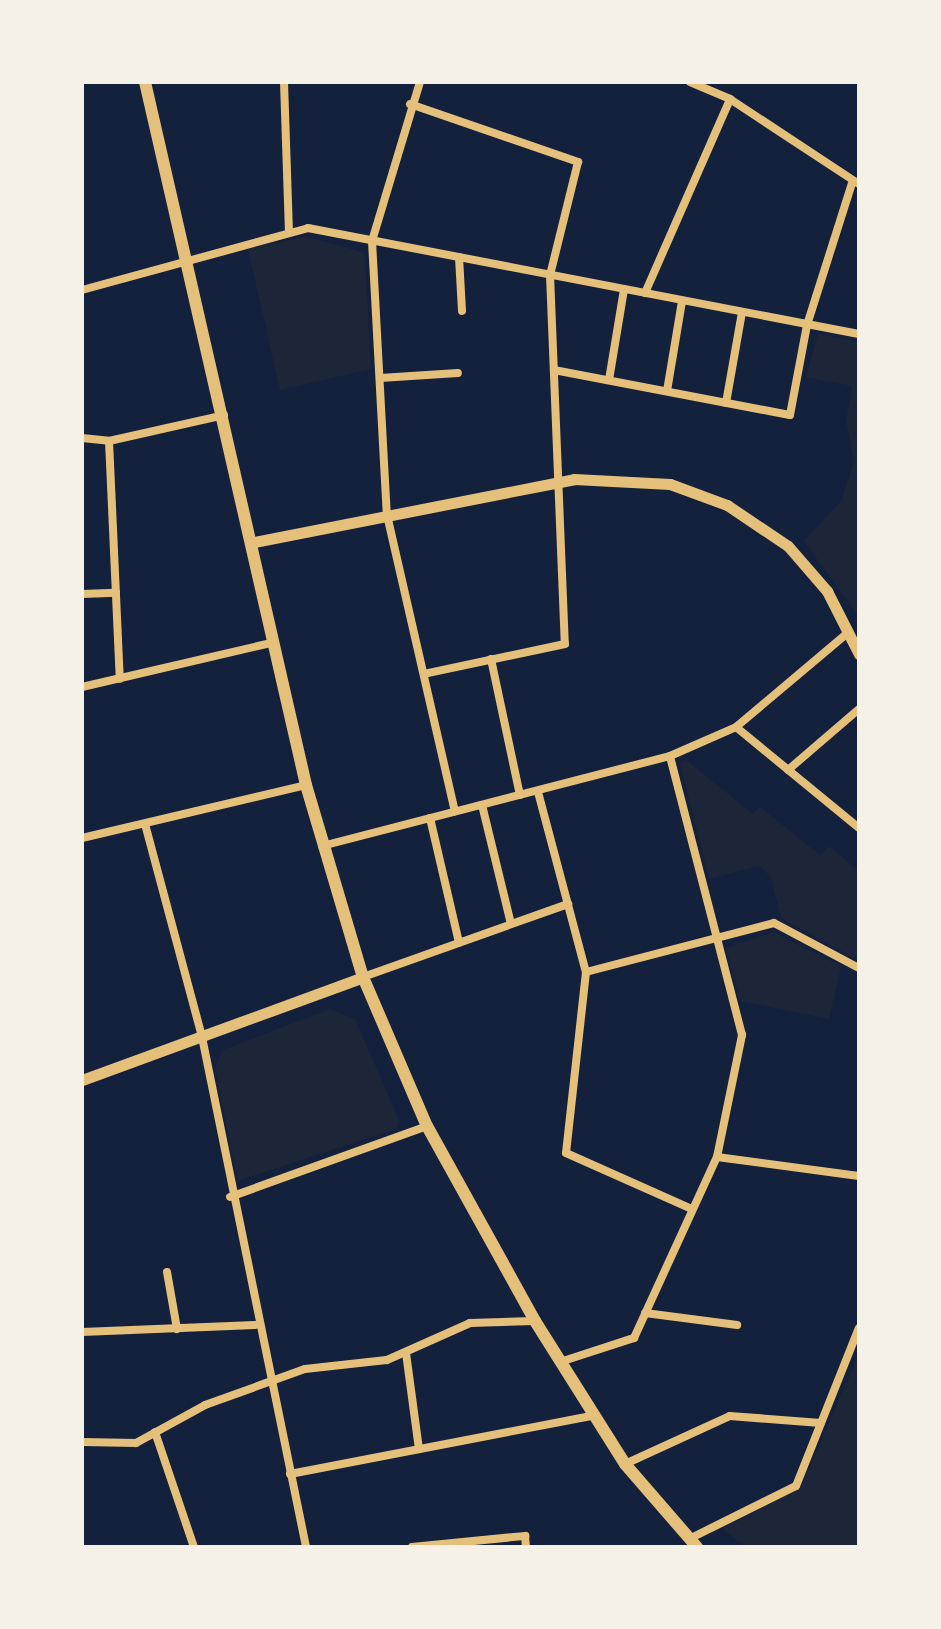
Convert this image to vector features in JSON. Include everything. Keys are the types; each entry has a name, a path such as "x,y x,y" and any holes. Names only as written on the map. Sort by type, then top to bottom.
{"main road":[{"path":"145,82 190,259 306,785 363,977 427,1126 535,1321 625,1464 693,1543"}],"street":[{"path":"284,82 289,230"},
{"path":"420,82 410,104 372,241 387,515 455,811"},
{"path":"554,370 790,415 807,325 856,183 730,99 690,82"},
{"path":"645,293 730,99"},
{"path":"410,104 578,162 550,275 565,644 424,674"},
{"path":"82,290 289,230 372,241 859,334"},
{"path":"459,257 462,311"},
{"path":"609,380 624,289"},
{"path":"667,391 682,301"},
{"path":"726,403 742,312"},
{"path":"380,378 458,373"},
{"path":"82,438 109,441 224,415"},
{"path":"109,441 120,679"},
{"path":"254,542 557,482 649,480 727,505 803,561 849,632 859,654"},
{"path":"82,594 116,593"},
{"path":"322,846 670,756 736,727 849,632"},
{"path":"82,687 275,642"},
{"path":"491,659 520,795"},
{"path":"788,770 859,709"},
{"path":"736,727 859,828"},
{"path":"560,1362 634,1338 717,1157 742,1035 670,756"},
{"path":"82,838 306,785"},
{"path":"538,792 586,972 566,1153 692,1209"},
{"path":"482,805 511,924"},
{"path":"430,818 459,943"},
{"path":"145,824 202,1037 255,1325 306,1547"},
{"path":"82,1080 568,904"},
{"path":"586,972 774,923 859,968"},
{"path":"230,1197 427,1126"},
{"path":"717,1157 859,1176"},
{"path":"167,1272 177,1329"},
{"path":"645,1313 737,1325"},
{"path":"82,1442 136,1443 155,1432 305,1369 406,1353 470,1323 535,1321"},
{"path":"82,1332 255,1325"},
{"path":"693,1543 796,1486 859,1328"},
{"path":"406,1353 419,1449"},
{"path":"290,1474 592,1416"},
{"path":"625,1464 730,1416 821,1423"},
{"path":"155,1432 194,1547"},
{"path":"412,1547 525,1536 526,1547"}],"shaded area":[{"path":"306,236 365,253 371,369 280,390 248,249"},
{"path":"818,334 859,342 859,617 804,541 841,501 854,462 846,421 852,386 806,377"},
{"path":"685,759 753,814 760,807 820,855 829,846 859,871 859,961 781,918 771,877 759,866 709,879 680,764"},
{"path":"773,932 841,966 829,1019 740,1001 726,948"},
{"path":"330,1009 355,1019 399,1120 396,1129 237,1181 215,1067 223,1050"},
{"path":"859,1354 859,1547 745,1547 723,1529 802,1485"}]}
